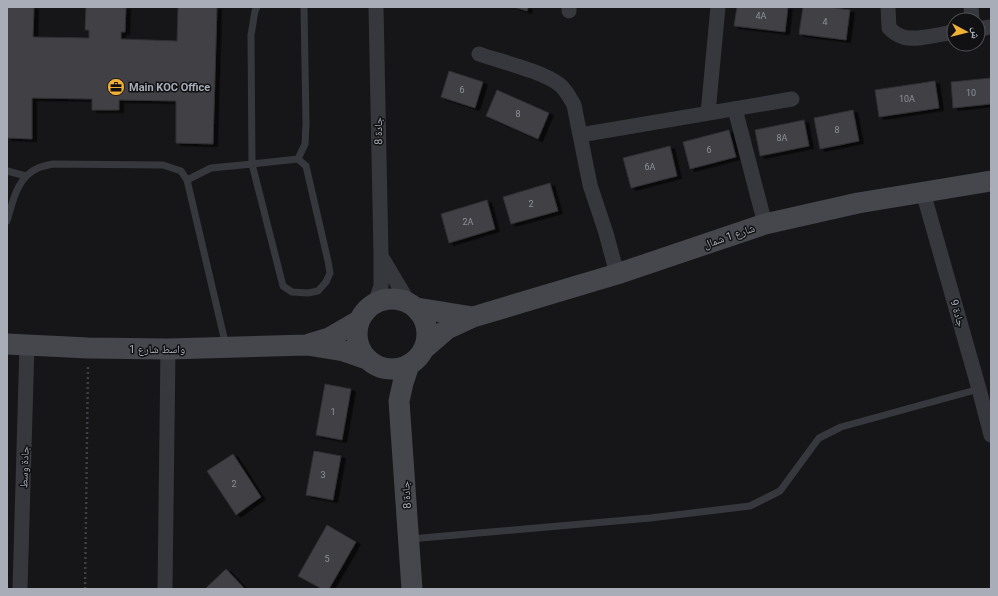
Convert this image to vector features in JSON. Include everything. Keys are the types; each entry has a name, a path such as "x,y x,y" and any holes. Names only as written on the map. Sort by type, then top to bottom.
{"main road":[{"name":"شارع 1 شمال","path":"425,348 447,329 473,317 617,274 765,224 858,203 991,181"},
{"path":"386,299 398,299 413,306 423,317 427,327 428,338 425,348 419,358 409,366 395,370 374,363 361,350 358,341 357,330 360,320 364,314 375,304 386,299"},
{"name":"شارع 1 شمال","path":"413,306 473,317"},
{"name":"واسط شارع 1","path":"307,345 329,338 360,320"},
{"name":"واسط شارع 1","path":"17,345 168,349 307,345 344,351 374,363"},
{"name":"جادة 8","path":"374,363 392,383 399,401 410,539 412,589"},
{"name":"جادة 8","path":"399,401 409,366"}],"street":[{"name":"جادة 8","path":"375,304 380,286 381,255 376,7"},
{"path":"708,113 718,7"},
{"path":"888,7 889,28 898,35 914,38 946,33"},
{"path":"480,54 542,75 552,80 561,86 574,105 590,185 606,233 617,274"},
{"path":"580,135 792,99"},
{"path":"735,108 765,224"},
{"name":"جادة 9","path":"923,192 980,389 991,435"},
{"name":"جادة 8","path":"381,255 413,306"},
{"name":"جادة وسط","path":"17,345 20,589"},
{"path":"165,589 168,349"}],"lane":[{"path":"187,180 211,168 252,164 298,159 306,166 328,261 330,273 326,282 318,290 308,293 292,292 283,286 252,164 251,34 257,7"},
{"path":"298,159 304,144 306,124 304,7"},
{"path":"7,221 16,191 26,176 38,168 53,164 163,165 181,171 187,180 226,348"},
{"path":"7,171 26,176"},
{"path":"410,539 650,518 750,506 780,490 819,438 841,427 980,389"}],"path":[{"path":"85,589 88,348"}],"building":[{"path":"7,7 34,7 33,37 89,38 89,30 85,30 86,7 126,7 125,32 121,32 121,39 177,41 178,7 217,7 213,144 176,143 176,101 119,100 119,110 92,110 92,99 32,98 32,139 7,138"},
{"path":"514,7 528,7 527,11"},
{"path":"737,7 788,7 785,32 734,26"},
{"path":"803,7 829,7 850,10 846,40 799,34"},
{"path":"449,71 483,82 475,108 441,97"},
{"path":"991,78 991,104 953,108 951,82"},
{"path":"935,81 939,108 879,117 875,90"},
{"path":"497,90 549,113 538,139 486,116"},
{"path":"853,110 859,141 820,149 814,118"},
{"path":"804,120 809,146 760,156 755,130"},
{"path":"729,130 736,157 690,169 683,142"},
{"path":"670,146 677,176 631,188 623,158"},
{"path":"550,183 558,211 511,224 503,197"},
{"path":"487,200 495,229 449,243 441,214"},
{"path":"325,384 351,389 342,440 316,435"},
{"path":"314,451 341,456 333,500 306,495"},
{"path":"233,454 261,497 236,515 207,471"},
{"path":"327,525 356,542 329,589 322,589 298,576"},
{"path":"226,569 245,589 205,589"}],"place":[{"name":"Main KOC Office","path":"116,87"}]}
